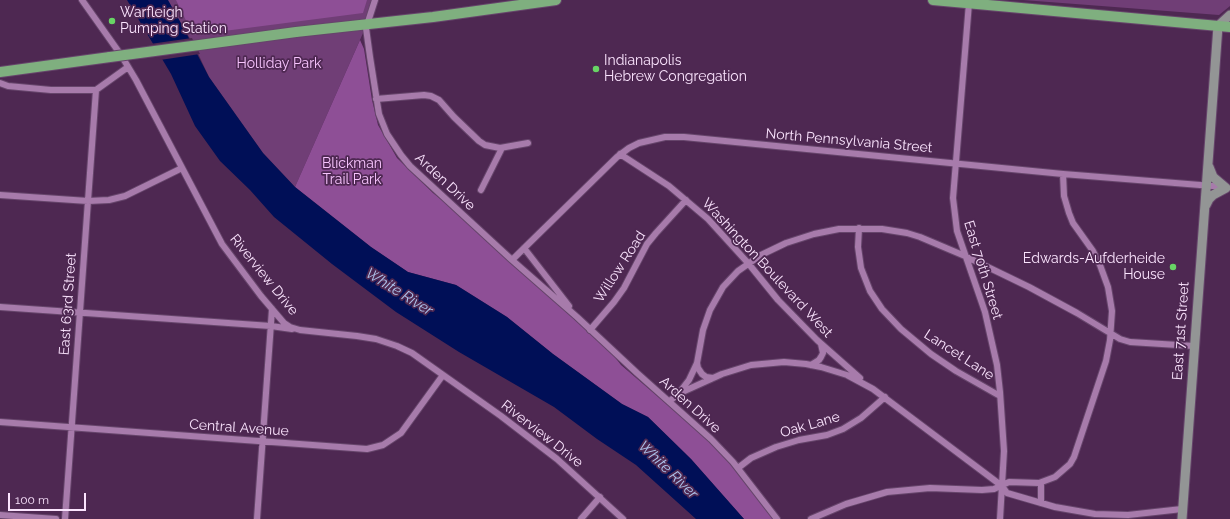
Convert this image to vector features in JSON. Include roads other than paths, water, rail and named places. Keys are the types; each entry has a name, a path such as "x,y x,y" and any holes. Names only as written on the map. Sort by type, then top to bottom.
{"main road":[{"path":"0,72 525,2 556,0"},
{"path":"933,0 1230,27"},
{"path":"1218,26 1230,15"},
{"name":"East 71st Street","path":"1182,519 1218,26"},
{"path":"1208,164 1213,178 1228,188"},
{"path":"1204,209 1209,199 1213,195 1228,188"}],"street":[{"name":"Riverview Drive","path":"82,0 128,67 224,247 272,310 287,325 297,329 381,340 412,353 517,428 557,459 623,519"},
{"path":"367,24 375,0"},
{"name":"East 70th Street","path":"969,3 953,188 953,210 957,232 985,312 997,365 1004,451 1000,519"},
{"name":"Arden Drive","path":"367,24 367,37 379,114 387,134 405,161 720,448 738,468 777,519"},
{"path":"0,83 8,86 63,90 96,90 128,67"},
{"name":"East 63rd Street","path":"65,519 96,90"},
{"path":"376,99 424,94 433,96 439,100 454,117 481,142 490,147 502,148 528,143"},
{"name":"North Pennsylvania Street","path":"512,260 620,154 642,142 657,138 676,137 1063,174 1228,188"},
{"path":"481,190 502,148"},
{"name":"Washington Boulevard West","path":"620,154 651,174 686,200 708,219 748,263 778,300 821,344 873,389"},
{"path":"0,195 106,201 118,198 182,168"},
{"path":"811,519 846,504 877,494 930,488 982,490 1002,486 1009,482 1030,484 1042,483 1062,472 1074,457 1106,361 1111,334 1112,311 1108,287 1103,271 1096,256 1077,229 1069,213 1064,196 1063,174"},
{"name":"Willow Road","path":"590,330 624,288 647,244 686,200"},
{"path":"713,378 702,374 699,370 698,363 703,330 710,310 723,287 738,271 748,263 773,249 800,238 832,230 859,228 882,229 907,233 931,241 965,256 1063,305 1120,339 1130,342 1194,346"},
{"name":"Lancet Lane","path":"859,228 858,247 861,268 870,291 886,314 901,329 931,354 956,371 1000,396"},
{"name":"Arden Drive","path":"524,248 577,317"},
{"path":"0,307 271,326 304,330"},
{"path":"257,519 272,310"},
{"path":"812,365 819,360 823,353 821,344"},
{"path":"679,393 733,370 757,364 784,362 812,365 847,375 873,389 1002,486 1007,493 1073,511 1108,515 1128,515 1182,509"},
{"path":"670,401 679,393 689,380 698,363"},
{"name":"Central Avenue","path":"0,422 362,449 383,445 395,438 406,428 443,375"},
{"name":"Oak Lane","path":"738,468 753,457 776,447 799,440 827,435 849,426 862,418 885,398"},
{"path":"1041,503 1042,483"},
{"path":"581,519 600,497"},
{"path":"0,515 56,519"}],"water":[{"name":"White River","path":"127,0 168,0 209,77 263,153 295,187 371,247 408,272 456,285 507,317 553,354 622,404 648,417 691,459 744,519 696,519 636,465 597,439 554,407 459,352 396,312 332,264 274,217 250,190 220,161 195,126 171,74"}],"place":[{"name":"Warfleigh Pumping Station","path":"112,21"},
{"name":"Indianapolis Hebrew Congregation","path":"596,69"},
{"name":"Edwards-Aufderheide House","path":"1173,267"}],"park label":[{"name":"Holliday Park","path":"279,64"},
{"name":"Blickman Trail Park","path":"352,172"}]}
